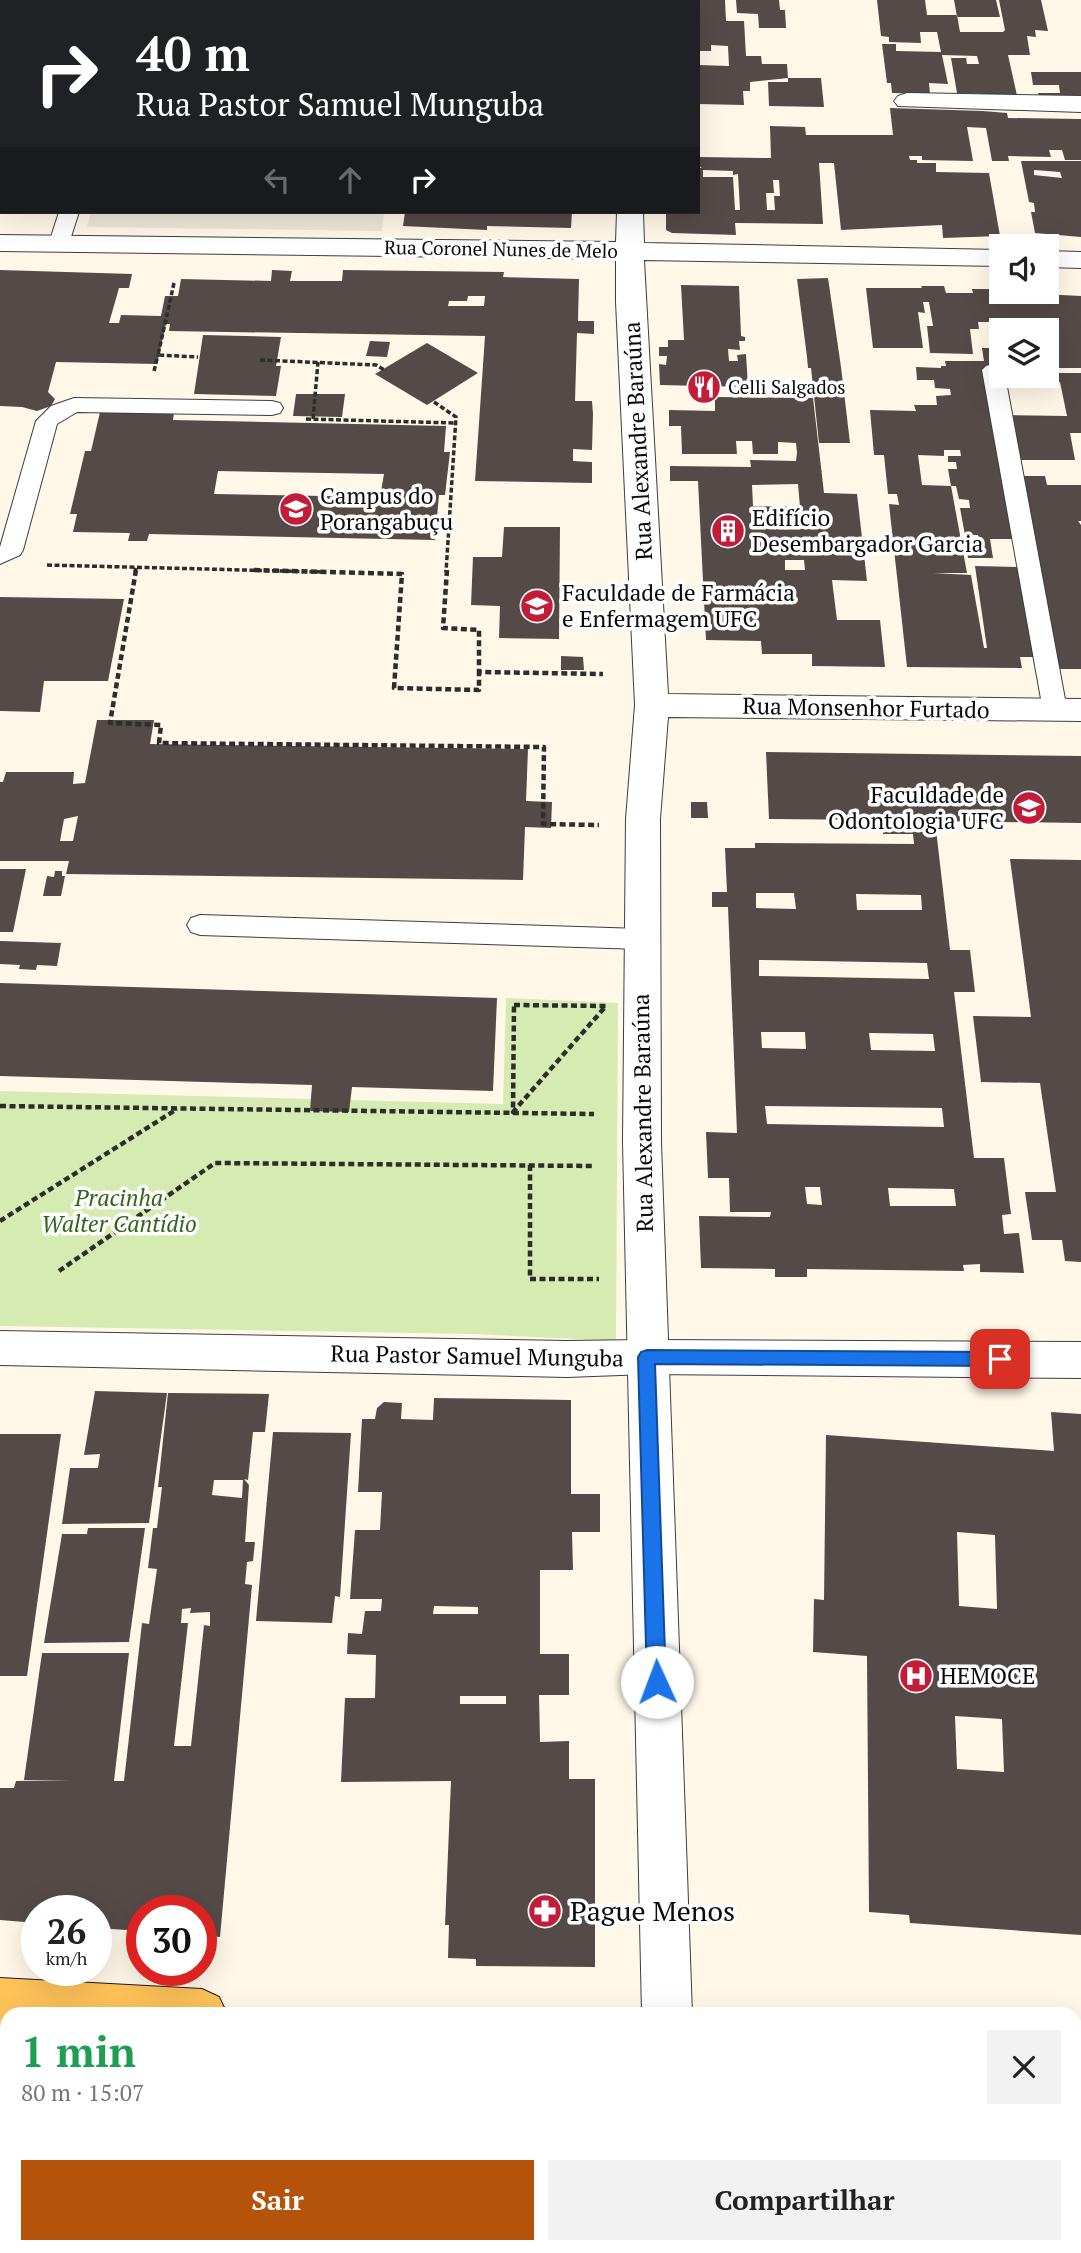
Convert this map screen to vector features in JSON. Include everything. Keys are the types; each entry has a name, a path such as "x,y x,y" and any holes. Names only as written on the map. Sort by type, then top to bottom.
{"main road":[{"path":"0,2003 73,2007"}],"street":[{"path":"907,101 1081,104"},
{"name":"Rua Alexandre Baraúna","path":"630,214 630,302 652,705 643,819 642,1116 667,2007"},
{"name":"Rua Coronel Nunes de Melo","path":"0,243 989,258"},
{"path":"1059,259 1081,260"},
{"name":"Rua Monsenhor Furtado","path":"652,705 1068,710"},
{"name":"Rua Pastor Samuel Munguba","path":"0,1348 567,1359 647,1357 1081,1360"}],"lane":[{"path":"59,243 68,214"},
{"path":"997,388 1068,710"},
{"path":"0,557 12,550 47,421 59,411 74,405 272,408"},
{"path":"200,925 641,939"}],"path":[{"path":"175,275 158,355 198,357"},
{"path":"260,360 376,365 386,371"},
{"path":"313,419 318,362"},
{"path":"49,557 47,566 402,574 394,688 479,690 479,630 443,628 456,416 434,402"},
{"path":"300,419 456,423"},
{"path":"136,568 110,723 161,725 159,743 544,747 543,824 603,825 603,819"},
{"path":"479,672 604,674"},
{"path":"514,1005 606,1006 572,1044 513,1112 514,1005"},
{"path":"0,1106 642,1116"},
{"path":"0,1221 178,1108"},
{"path":"59,1271 215,1163 605,1166"},
{"path":"530,1165 530,1279 645,1279"}],"green space":[{"name":"Pracinha Walter Cantídio","path":"506,998 618,1003 616,1341 473,1334 0,1326 0,1091 503,1104"}],"shaded area":[{"path":"90,214 384,214 382,231 87,227"}],"building":[{"path":"700,0 725,0 726,21 744,21 746,56 761,56 762,64 787,64 788,78 750,82 750,91 743,91 744,105 700,104 700,65 729,66 728,46 711,45 711,51 700,51"},
{"path":"736,0 779,0 780,10 785,10 786,28 759,28 758,14 737,13"},
{"path":"877,0 925,0 927,15 957,15 960,32 1003,32 1005,30 999,0 1041,0 1048,31 1035,30 1036,37 1027,36 1030,55 1008,55 1018,100 987,99 986,94 957,93 951,58 966,58 967,64 979,64 977,56 942,55 948,84 929,83 930,94 892,93 891,83 887,83 882,44 896,44 896,51 941,52 937,32 920,32 921,43 889,42 889,37 881,36"},
{"path":"954,0 996,0 1000,17 957,17"},
{"path":"1031,72 1081,72 1081,98 1039,96 1038,93 1060,93 1059,85 1033,85"},
{"path":"788,78 821,78 824,107 769,106 768,82 788,82"},
{"path":"890,108 1007,113 1008,118 1081,119 1081,160 1065,160 1062,150 1049,150 1051,157 1008,156 1009,161 992,161 986,128 967,127 973,161 922,160 922,156 909,156 910,160 917,160 917,163 936,163 936,172 989,173 1000,234 989,234 989,236 943,238 942,225 841,230 834,163 819,163 823,224 735,223 736,235 672,233 666,230 666,214 700,214 700,157 771,158 770,126 805,127 806,135 893,135","holes":["703,170 733,171 733,175 738,174 740,210 735,210 733,177 703,177","773,180 779,180 780,196 774,196 775,210 767,210 766,193 774,193"]},
{"path":"1021,161 1081,161 1081,237 1035,233 1031,212 1035,212 1034,203 1029,202","holes":["1034,170 1060,172 1062,178 1034,175"]},
{"path":"405,214 572,214 571,228 487,226 487,230 403,226"},
{"path":"0,270 132,274 129,288 119,288 109,323 119,323 121,315 161,316 165,296 178,296 181,279 271,281 272,270 292,271 290,281 342,281 343,270 504,272 503,277 579,279 578,321 594,321 594,334 577,333 575,401 592,401 592,450 573,449 573,461 592,462 592,483 475,481 485,336 169,331 170,324 166,324 157,364 56,362 48,392 55,399 51,406 37,411 0,406","holes":["468,296 485,296 484,306 448,306 449,301 467,301"]},
{"path":"828,278 850,443 819,443 811,368 808,368 797,279"},
{"path":"681,285 739,286 741,336 745,337 745,341 739,341 740,350 728,349 729,361 738,361 737,355 746,354 748,387 660,385 659,364 666,365 667,356 659,356 659,347 668,347 668,340 684,340"},
{"path":"944,286 946,293 973,293 972,289 989,289 989,304 1059,304 1059,295 1081,296 1081,368 1059,368 1059,318 989,318 989,322 978,322 979,329 970,329 973,354 930,353 927,326 933,326 929,302 923,302 925,313 918,312 923,348 873,348 866,288"},
{"path":"203,335 281,337 276,366 281,366 276,396 194,394"},
{"path":"370,341 390,342 387,357 366,356"},
{"path":"427,343 478,373 427,405 375,374"},
{"path":"982,348 989,348 989,388 1001,388 1022,539 990,539 993,558 968,558 965,539 979,539 978,535 965,535 960,508 970,508 969,500 959,499 956,486 951,486 967,573 933,573 971,575 984,648 987,648 975,566 1020,567 1040,657 1020,657 1022,668 907,667 889,504 899,505 897,494 888,494 884,455 874,455 870,410 916,411 914,405 937,405 936,396 951,395 950,389 935,388 934,380 917,380 916,367 941,368 946,366 945,361 984,361","holes":["944,450 960,450 961,456 948,456 948,462 956,462 957,469 948,469 951,486 922,485 918,455 944,456"]},
{"path":"1059,373 1081,373 1081,433 1070,433 1075,460 1016,460 1007,415 1067,416"},
{"path":"296,394 345,394 342,417 293,416"},
{"path":"715,397 813,398 824,493 857,494 867,581 832,580 837,620 880,620 885,667 812,666 812,654 762,654 761,641 706,640 698,481 670,481 670,466 751,467 750,460 796,461 797,453 796,443 778,442 778,454 753,454 752,441 736,441 737,454 682,454 681,426 669,426 669,410 715,411","holes":["798,484 800,507 753,506 752,485","785,560 804,560 805,570 785,570"]},
{"path":"100,412 174,413 173,420 446,426 444,452 450,452 445,495 439,495 435,540 149,534 147,541 128,541 130,533 73,532 77,514 70,514 85,451 91,451","holes":["218,471 384,474 380,497 214,494"]},
{"path":"1019,476 1045,476 1047,485 1081,485 1081,521 1078,521 1081,525 1081,669 1052,669"},
{"path":"504,527 560,527 559,639 499,638 500,606 471,605 473,557 502,557"},
{"path":"0,597 124,599 108,681 44,681 40,712 0,711"},
{"path":"561,656 583,657 584,670 561,670"},
{"path":"97,720 154,720 150,744 528,749 526,801 552,802 551,828 525,827 523,880 66,874 69,861 0,861 0,782 3,782 6,772 74,772 73,784 85,783","holes":["78,816 73,841 60,841 64,819"]},
{"path":"766,752 1081,756 1081,823 935,821 950,950 970,950 975,992 954,992 974,1158 1004,1158 1011,1214 1002,1215 1004,1234 1019,1233 1024,1273 980,1272 980,1264 963,1265 964,1271 807,1269 807,1277 775,1277 775,1269 701,1268 699,1216 770,1217 771,1212 730,1212 729,1178 708,1178 706,1132 737,1133 728,907 712,907 712,892 727,892 725,848 755,848 755,843 914,844 913,834 883,834 882,820 769,819","holes":["756,893 794,893 796,909 756,908","856,894 921,895 922,910 857,910","759,960 927,963 929,979 759,976","761,1032 805,1032 806,1049 762,1048","869,1033 933,1034 935,1051 871,1050","765,1106 942,1108 944,1127 767,1124","805,1187 820,1187 822,1205 807,1204","888,1188 954,1189 956,1206 890,1206"]},
{"path":"691,802 707,802 708,818 691,818"},
{"path":"1010,859 1081,860 1081,1262 1065,1261 1062,1240 1032,1240 1025,1192 1056,1192 1040,1083 981,1082 973,1016 1031,1017"},
{"path":"0,869 26,869 13,932 0,932"},
{"path":"55,871 62,871 62,876 65,876 61,896 43,896 47,876 54,877"},
{"path":"0,941 61,943 57,966 37,965 36,970 19,969 20,965 0,964"},
{"path":"0,983 497,998 493,1091 352,1087 349,1112 310,1111 312,1085 0,1076"},
{"path":"95,1391 167,1393 149,1523 62,1524 70,1468 98,1468 100,1454 84,1455"},
{"path":"168,1393 269,1394 265,1432 253,1432 248,1480 244,1479 249,1485 245,1542 255,1542 253,1561 247,1562 245,1584 252,1585 220,1937 217,1937 217,1895 126,1895 126,1930 112,1929 112,1895 21,1895 21,1922 0,1920 0,1788 14,1788 16,1781 72,1780 24,1780 42,1653 129,1653 114,1781 124,1781 142,1623 149,1624 157,1569 148,1568 162,1487 158,1487","holes":["214,1480 243,1480 242,1498 212,1495","191,1608 190,1613 210,1612 210,1626 204,1625 191,1746 174,1746 188,1623 181,1623 182,1609"]},
{"path":"434,1398 571,1400 571,1494 600,1494 600,1532 572,1532 573,1570 540,1570 540,1654 569,1654 569,1695 539,1695 540,1742 569,1741 569,1779 595,1779 595,1967 476,1966 476,1959 448,1958 449,1925 445,1925 451,1781 341,1782 345,1698 375,1698 376,1655 347,1654 348,1633 362,1634 365,1611 381,1611 382,1599 350,1599 355,1530 380,1530 382,1492 358,1492 362,1419 375,1419 377,1408 384,1402 402,1403 401,1419 433,1420","holes":["434,1606 478,1607 478,1614 433,1614","460,1696 506,1696 506,1704 460,1704"]},
{"path":"1051,1412 1081,1414 1081,1935 910,1923 909,1915 869,1912 867,1656 813,1652 814,1599 824,1600 826,1435 1054,1451","holes":["957,1532 995,1535 997,1609 959,1606","955,1716 1002,1719 1004,1772 957,1769"]},
{"path":"273,1432 351,1433 340,1597 335,1596 332,1623 256,1621"},
{"path":"0,1434 61,1434 27,1676 0,1676"},
{"path":"88,1528 145,1528 129,1642 44,1643 62,1534 87,1534"}],"place":[{"name":"Celli Salgados","path":"704,387"},
{"name":"Campus do Porangabuçu","path":"296,509"},
{"name":"Edifício Desembargador Garcia","path":"728,531"},
{"name":"Faculdade de Farmácia e Enfermagem UFC","path":"537,606"},
{"name":"Faculdade de Odontologia UFC","path":"1029,808"},
{"name":"HEMOCE","path":"916,1676"},
{"name":"Pague Menos","path":"545,1911"}],"route":[{"path":"657,1682 647,1357 1000,1359"}]}
